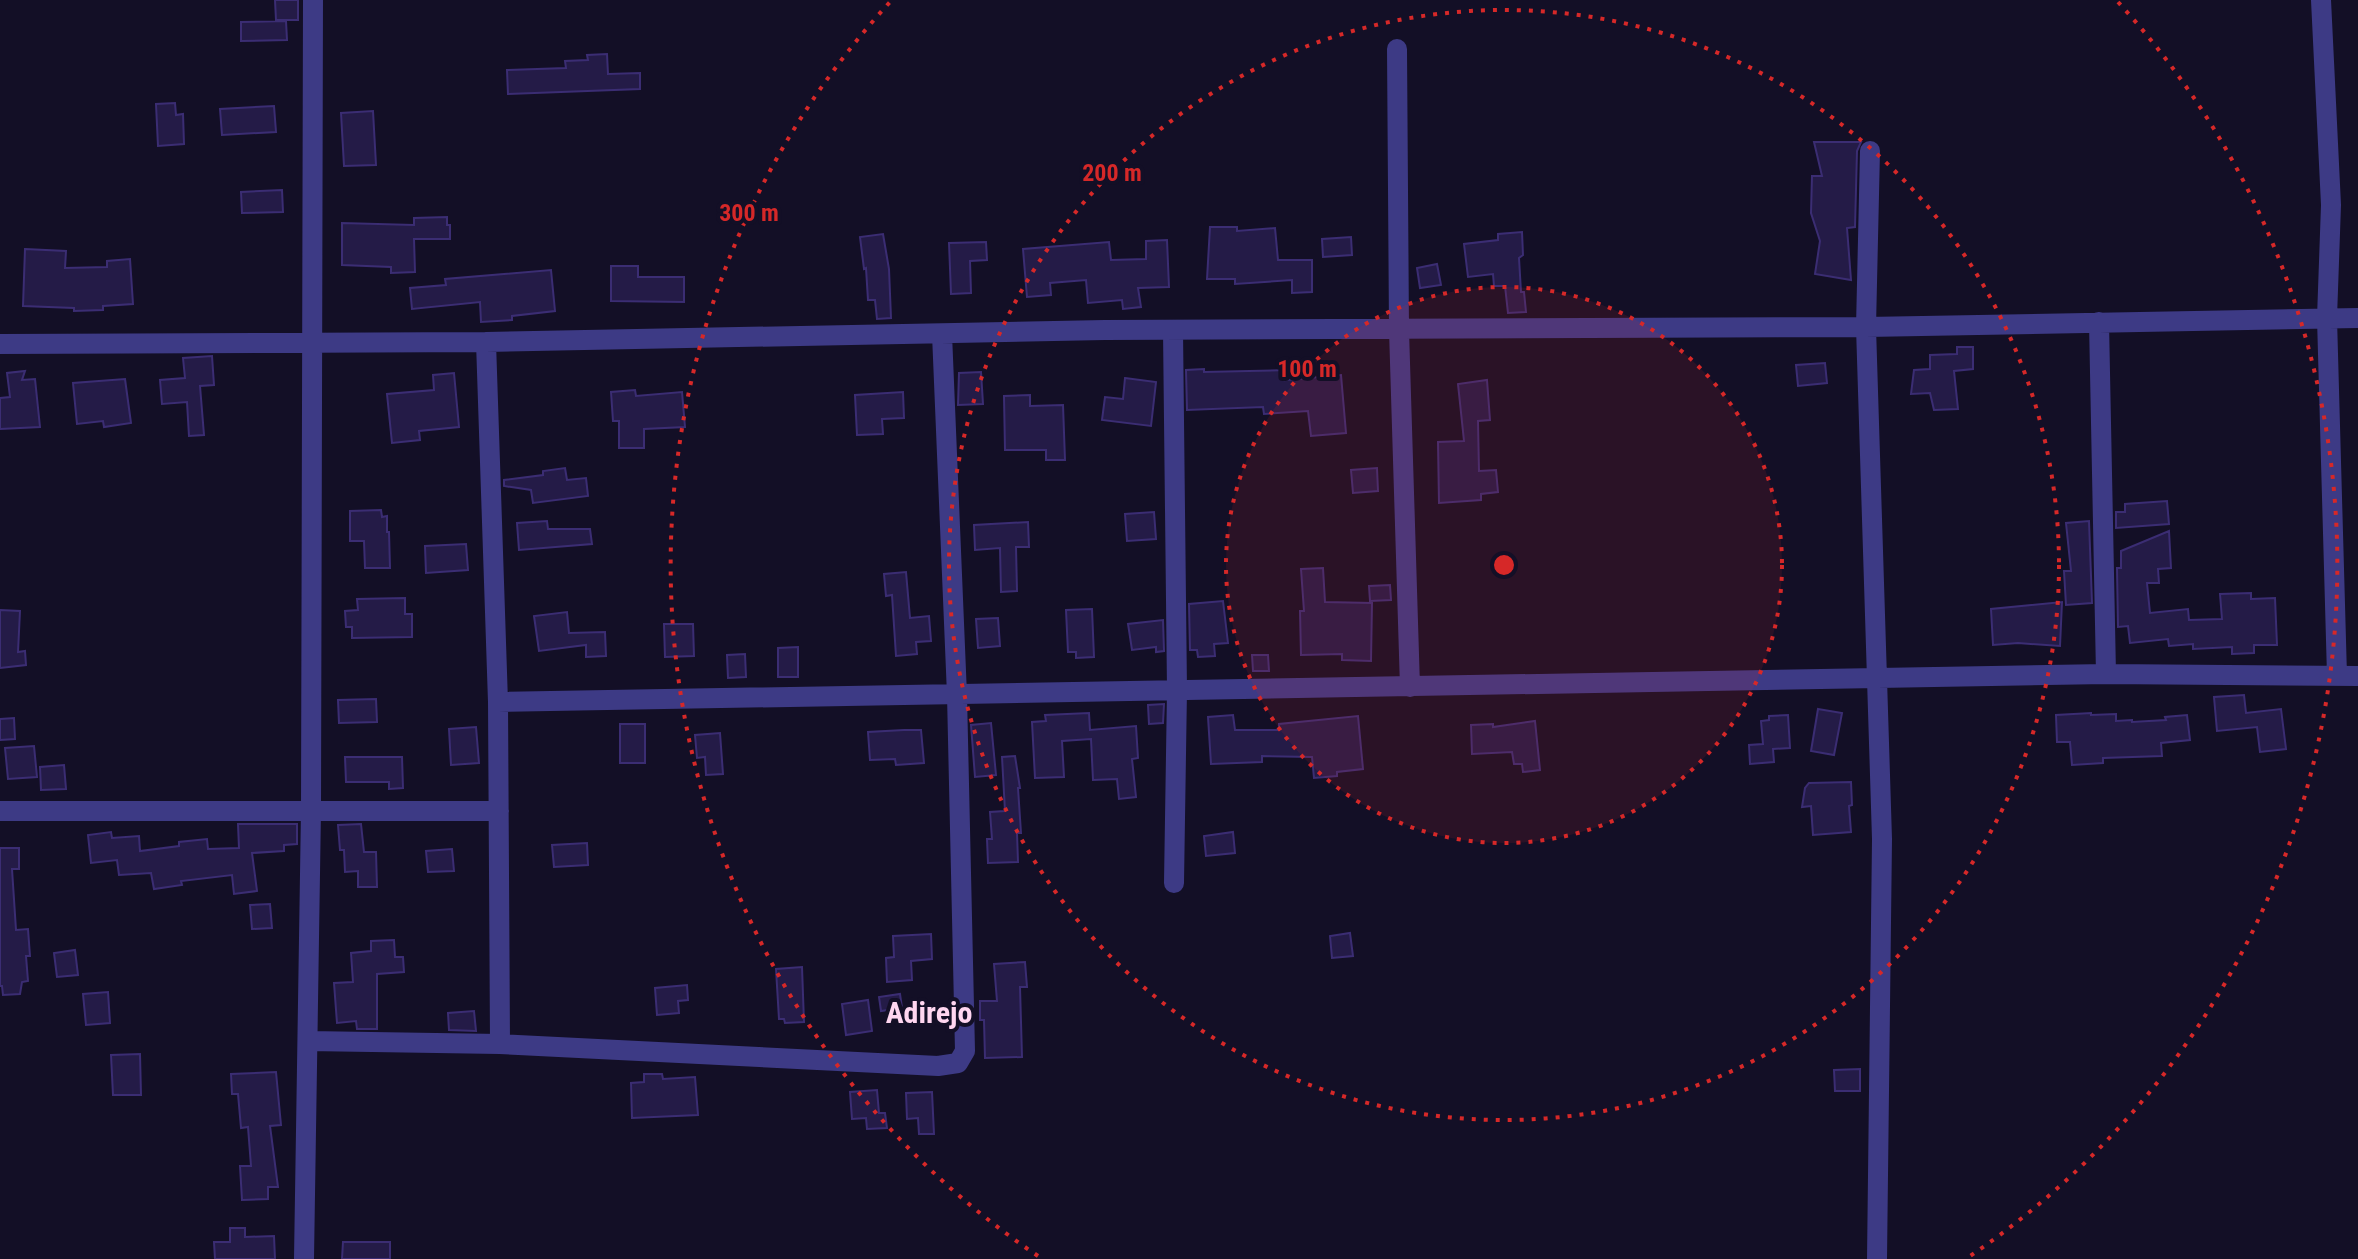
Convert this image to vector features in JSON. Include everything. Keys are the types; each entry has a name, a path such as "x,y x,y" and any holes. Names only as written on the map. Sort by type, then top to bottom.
{"street":[{"path":"304,1259 311,810 313,0"},
{"path":"498,702 2106,674 2348,676 2327,318 2331,205 2321,0"},
{"path":"1397,49 1399,330 1410,687"},
{"path":"1870,151 1866,327 1882,839 1877,1259"},
{"path":"0,344 486,342 1173,330 1866,327 2358,318"},
{"path":"2099,322 2106,674"},
{"path":"1173,330 1177,690 1174,883"},
{"path":"308,1041 500,1044 938,1066 958,1063 965,1051 957,695 942,334"},
{"path":"486,342 498,702 500,1044"},
{"path":"0,811 499,811"}],"building":[{"path":"275,0 298,0 298,20 276,20"},
{"path":"286,21 287,40 241,41 241,22"},
{"path":"607,54 608,74 640,73 640,89 508,94 507,70 566,68 565,61 588,60 587,55"},
{"path":"175,103 176,115 183,114 184,144 158,146 156,104"},
{"path":"274,106 276,132 222,135 220,109"},
{"path":"373,111 376,165 344,166 341,113"},
{"path":"1814,142 1861,142 1857,151 1855,227 1847,228 1851,280 1815,274 1820,241 1811,213 1812,176 1822,176"},
{"path":"282,190 283,212 242,213 241,192"},
{"path":"447,217 450,239 414,239 415,272 391,273 391,267 342,265 342,223 414,225 414,218"},
{"path":"1210,227 1237,227 1237,231 1275,228 1278,260 1312,260 1312,292 1292,293 1292,280 1235,284 1235,279 1207,279"},
{"path":"1522,232 1523,255 1519,258 1526,312 1508,313 1505,286 1494,286 1493,274 1468,277 1464,244 1498,240 1498,234"},
{"path":"883,234 889,269 891,318 877,319 875,300 868,300 860,237"},
{"path":"1351,237 1352,255 1323,257 1322,239"},
{"path":"1167,240 1169,287 1138,288 1141,307 1123,309 1122,300 1088,303 1086,280 1050,283 1051,295 1027,297 1023,249 1109,242 1111,260 1146,259 1146,241"},
{"path":"986,242 987,260 970,261 971,293 951,294 949,243"},
{"path":"25,249 66,251 65,268 107,267 107,261 130,259 133,304 103,306 103,310 74,311 74,308 23,306"},
{"path":"1437,264 1441,285 1420,288 1417,268"},
{"path":"611,266 638,266 638,277 684,277 684,302 611,301"},
{"path":"551,270 555,311 512,316 512,320 481,322 480,302 412,309 410,288 446,285 445,279"},
{"path":"1957,347 1973,347 1973,369 1954,371 1958,409 1934,410 1930,393 1911,394 1914,370 1930,369 1930,355 1957,354"},
{"path":"212,356 214,385 200,386 204,435 189,436 187,402 162,404 160,380 185,378 183,358"},
{"path":"1825,363 1827,383 1798,386 1796,365"},
{"path":"1204,369 1204,372 1288,370 1285,380 1341,375 1346,433 1311,436 1308,411 1264,414 1263,407 1187,410 1186,370"},
{"path":"25,371 22,380 35,379 40,427 0,429 0,398 10,397 7,373"},
{"path":"981,372 983,404 958,405 959,373"},
{"path":"454,373 459,427 419,431 420,440 392,443 387,394 434,390 433,375"},
{"path":"1125,378 1156,382 1151,426 1102,420 1105,397 1123,399"},
{"path":"125,379 131,423 104,427 103,421 77,424 73,383"},
{"path":"1487,380 1490,420 1478,421 1479,471 1496,470 1498,492 1481,494 1481,500 1439,503 1438,442 1464,441 1458,384"},
{"path":"635,390 636,396 682,392 685,427 644,429 644,448 619,448 619,421 613,421 611,392"},
{"path":"903,392 904,418 882,419 883,434 857,435 855,395"},
{"path":"1030,395 1030,406 1063,405 1065,460 1046,460 1046,450 1005,450 1004,396"},
{"path":"565,468 567,480 586,478 588,496 533,503 531,490 504,486 504,480 543,475 543,471"},
{"path":"1377,468 1378,491 1353,493 1351,470"},
{"path":"2167,501 2169,524 2116,528 2116,512 2125,512 2125,504"},
{"path":"381,510 382,517 387,516 390,568 365,568 364,541 350,541 350,511"},
{"path":"1154,512 1156,539 1127,541 1125,514"},
{"path":"547,521 548,529 590,529 592,544 519,550 517,523"},
{"path":"2089,521 2092,603 2066,605 2064,571 2071,571 2066,523"},
{"path":"1028,522 1029,547 1016,547 1017,591 1001,592 1000,548 975,550 974,525"},
{"path":"2169,531 2171,568 2158,569 2159,583 2147,583 2150,613 2188,609 2189,620 2222,619 2220,594 2251,593 2251,599 2275,598 2277,645 2254,645 2254,653 2232,654 2232,647 2193,649 2193,644 2169,646 2168,639 2130,643 2128,626 2118,627 2117,568 2121,568 2121,551"},
{"path":"466,544 468,570 426,573 425,546"},
{"path":"1323,568 1325,602 1372,603 1371,661 1342,660 1342,654 1301,655 1300,611 1304,611 1301,569"},
{"path":"906,572 910,618 929,616 931,641 916,642 917,654 896,656 892,595 886,596 884,574"},
{"path":"1390,585 1391,600 1370,601 1369,586"},
{"path":"405,598 405,614 412,614 412,637 352,638 352,627 346,627 345,611 358,610 357,599"},
{"path":"1223,601 1228,643 1214,644 1215,656 1198,657 1197,650 1190,650 1189,604"},
{"path":"2062,602 2060,646 1993,645 1991,609"},
{"path":"1092,609 1094,657 1076,658 1076,652 1068,652 1066,610"},
{"path":"0,610 20,611 18,652 25,651 26,665 0,668"},
{"path":"567,612 569,633 605,632 606,656 586,657 586,645 539,651 534,616"},
{"path":"998,618 1000,646 978,648 976,619"},
{"path":"1163,620 1164,651 1156,652 1156,647 1132,650 1128,624"},
{"path":"664,624 693,624 694,656 665,657"},
{"path":"798,647 798,677 778,677 778,648"},
{"path":"745,654 746,677 728,678 727,655"},
{"path":"1252,655 1268,655 1269,671 1253,671"},
{"path":"2244,695 2246,713 2281,709 2286,749 2260,752 2257,727 2217,731 2214,697"},
{"path":"376,699 377,722 339,723 338,700"},
{"path":"1164,704 1163,723 1149,724 1148,705"},
{"path":"1818,709 1842,713 1834,755 1811,751"},
{"path":"1089,713 1090,730 1136,726 1138,758 1132,759 1136,797 1119,799 1117,779 1093,780 1091,739 1062,741 1064,777 1035,778 1032,722 1046,721 1045,715"},
{"path":"2116,714 2116,721 2132,722 2187,715 2190,740 2161,743 2162,756 2103,758 2103,763 2072,765 2070,742 2057,742 2056,715"},
{"path":"1233,715 1235,730 1279,730 1279,724 1358,716 1363,769 1314,778 1312,757 1262,756 1262,762 1211,764 1208,717"},
{"path":"1788,715 1790,748 1773,749 1774,762 1750,764 1749,745 1763,744 1761,721 1769,720 1769,716"},
{"path":"14,718 15,739 0,740 0,719"},
{"path":"1535,721 1540,770 1523,772 1522,764 1514,764 1512,752 1472,754 1471,725 1493,724 1493,727"},
{"path":"991,723 996,775 975,777 971,725"},
{"path":"620,724 645,724 645,763 620,763"},
{"path":"476,727 479,763 451,765 449,729"},
{"path":"921,730 924,763 896,765 895,759 870,760 868,732"},
{"path":"720,733 723,774 706,775 705,757 697,758 695,735"},
{"path":"34,746 37,777 8,779 5,748"},
{"path":"1015,756 1020,788 1018,862 988,863 987,839 992,839 990,812 1005,811 1002,757"},
{"path":"345,757 402,757 403,788 389,789 389,782 346,782"},
{"path":"64,765 66,789 41,790 40,767"},
{"path":"1851,782 1851,832 1813,835 1811,806 1802,807 1805,788 1809,783"},
{"path":"238,824 297,824 297,844 284,845 284,851 252,853 257,891 234,894 232,875 181,881 182,885 154,889 151,873 119,875 117,860 91,863 88,835 111,832 112,838 139,836 140,851 207,839 208,849 239,848"},
{"path":"361,824 364,852 376,852 377,887 358,887 358,871 345,872 338,825"},
{"path":"1233,832 1235,853 1206,856 1204,836"},
{"path":"587,843 588,865 554,867 552,845"},
{"path":"0,848 19,848 19,869 12,869 16,930 28,929 30,956 26,956 28,981 22,982 20,994 3,995 0,986"},
{"path":"452,849 454,871 428,872 426,851"},
{"path":"270,904 272,928 252,929 250,905"},
{"path":"1350,933 1353,956 1332,958 1330,936"},
{"path":"931,934 932,959 911,961 912,980 887,982 886,958 894,957 893,936"},
{"path":"394,940 395,957 403,957 404,972 377,974 377,1029 357,1029 356,1021 337,1023 334,983 353,982 351,953 371,951 371,941"},
{"path":"75,950 78,975 57,977 54,953"},
{"path":"1025,962 1027,987 1020,987 1022,1057 985,1058 980,1001 997,1001 994,964"},
{"path":"802,967 804,1022 785,1023 784,1019 779,1019 776,969"},
{"path":"687,985 688,1000 678,1001 679,1013 657,1015 655,988"},
{"path":"108,992 110,1023 86,1025 83,994"},
{"path":"900,994 902,1008 881,1011 879,997"},
{"path":"868,1000 872,1031 846,1035 842,1004"},
{"path":"474,1011 476,1031 449,1030 448,1013"},
{"path":"140,1054 141,1095 113,1095 111,1055"},
{"path":"1860,1069 1860,1091 1835,1091 1834,1070"},
{"path":"276,1072 281,1125 270,1126 278,1187 268,1187 268,1199 242,1200 240,1166 251,1166 248,1127 241,1128 238,1094 232,1094 231,1074"},
{"path":"644,1074 662,1074 663,1079 695,1077 698,1115 632,1118 631,1083 644,1082"},
{"path":"877,1090 879,1113 885,1113 887,1128 867,1129 866,1118 852,1119 850,1092"},
{"path":"932,1092 934,1134 919,1134 918,1118 907,1119 906,1093"},
{"path":"230,1228 245,1228 245,1237 274,1236 275,1259 215,1259 214,1242 230,1242"},
{"path":"343,1242 390,1242 390,1259 342,1259"}],"district":[{"name":"Adirejo","path":"929,1013"}]}
